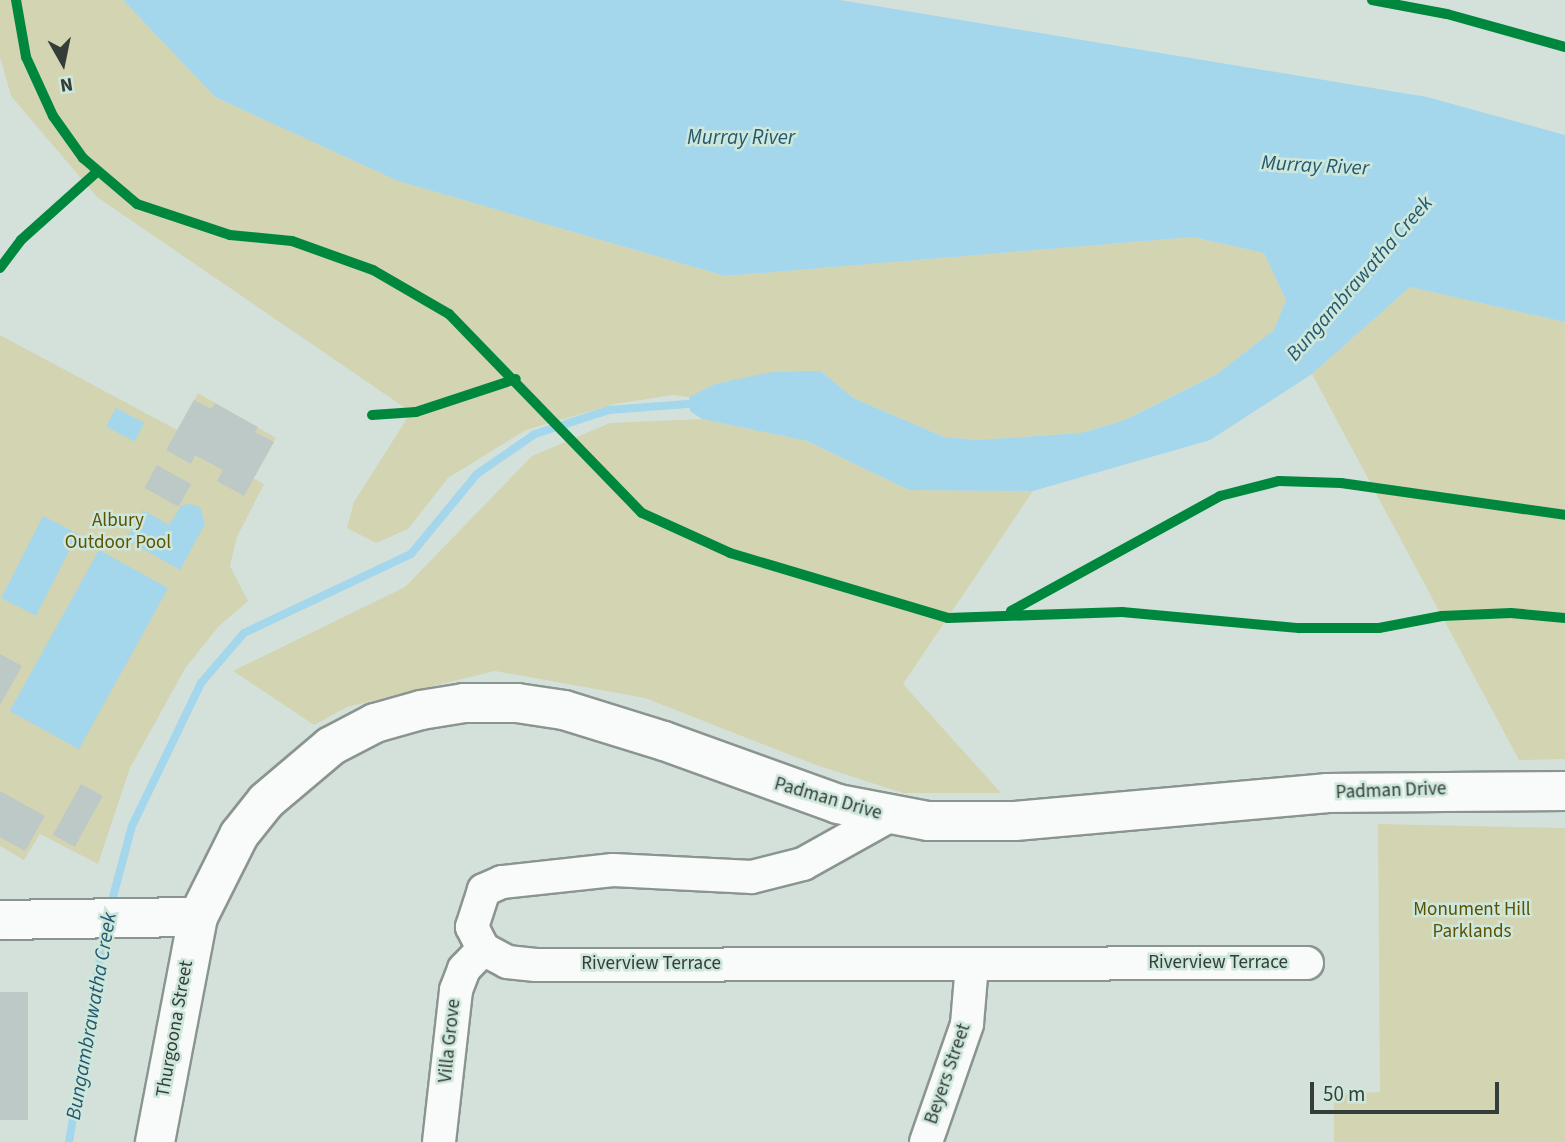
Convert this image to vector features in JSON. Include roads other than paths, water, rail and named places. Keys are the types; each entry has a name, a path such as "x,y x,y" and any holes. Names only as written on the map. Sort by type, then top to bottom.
{"main road":[{"name":"Padman Drive","path":"198,917 239,835 298,771 375,723 464,703 517,703 564,710 664,741 782,786 889,816 1015,821 1326,793 1565,791"},
{"path":"0,920 198,917"},
{"name":"Thurgoona Street","path":"155,1142 198,917"}],"street":[{"path":"483,949 472,928 476,904 484,890 502,882 613,870 752,877 803,864 889,816"},
{"name":"Riverview Terrace","path":"483,949 507,962 536,965 1307,963"},
{"name":"Villa Grove","path":"439,1142 456,990 464,968 483,949"},
{"name":"Beyers Street","path":"926,1142 967,1024 972,964"}],"water":[{"name":"Murray River","path":"123,0 840,0 1427,97 1565,135 1565,322 1410,287 1312,374 1210,440 1033,491 909,490 807,441 702,419 690,411 689,397 715,384 773,372 821,371 853,398 944,437 977,440 1081,433 1125,420 1217,374 1274,330 1286,300 1264,253 1193,237 725,276 398,181 215,97"},
{"path":"116,408 144,423 134,442 106,427"},
{"path":"189,504 200,507 205,524 180,570 126,539 143,510 169,525 181,506"},
{"path":"43,516 78,534 36,616 1,598"},
{"path":"99,550 168,588 79,749 10,711"}],"waterway":[{"name":"Bungambrawatha Creek","path":"110,908 132,826 201,683 244,633 411,554 477,474 535,434 609,410 700,403"},
{"name":"Bungambrawatha Creek","path":"69,1142 105,928"}],"park label":[{"name":"Albury Outdoor Pool","path":"118,532"},
{"name":"Monument Hill Parklands","path":"1472,921"}]}
